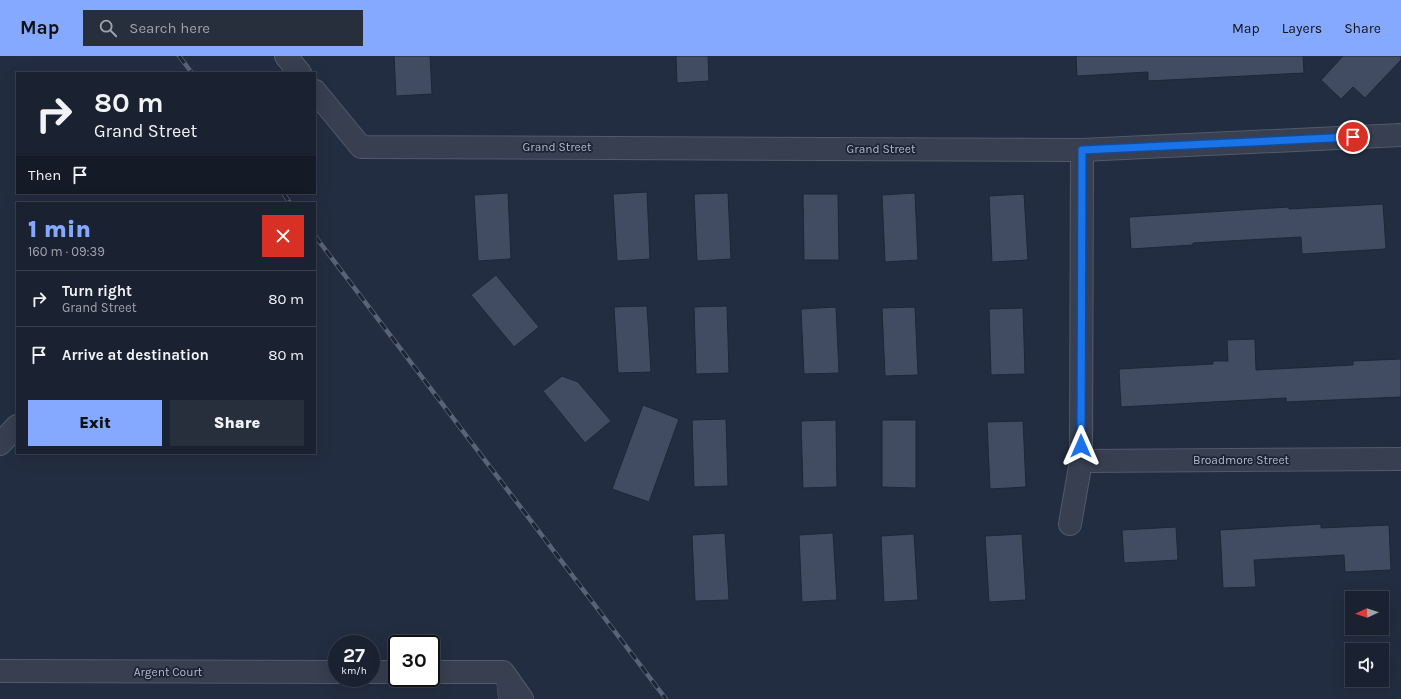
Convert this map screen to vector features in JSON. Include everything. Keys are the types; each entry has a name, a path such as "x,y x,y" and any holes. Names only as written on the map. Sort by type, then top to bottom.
{"street":[{"path":"286,56 299,72"},
{"name":"Grand Street","path":"316,92 361,147 1082,150 1401,135"},
{"path":"1070,524 1081,462 1082,150"},
{"path":"0,444 16,427"},
{"name":"Broadmore Street","path":"1081,462 1401,459"},
{"name":"Argent Court","path":"0,671 328,672"},
{"path":"440,672 503,672 522,699"}],"lane":[{"path":"503,672 505,699"}],"building":[{"path":"394,56 430,56 432,94 396,96"},
{"path":"676,56 708,56 709,81 677,83"},
{"path":"1076,56 1303,56 1304,73 1148,81 1148,72 1077,76"},
{"path":"1343,56 1401,56 1401,60 1365,98 1353,87 1341,99 1321,80"},
{"path":"647,192 650,259 617,261 613,194"},
{"path":"508,193 511,259 478,261 474,195"},
{"path":"728,193 731,259 697,261 694,194"},
{"path":"915,193 918,260 885,262 882,195"},
{"path":"803,194 838,194 839,260 804,260"},
{"path":"1024,194 1028,260 992,262 989,196"},
{"path":"1383,204 1386,249 1302,254 1301,237 1193,243 1193,245 1131,249 1129,217 1289,207 1289,209"},
{"path":"496,275 539,327 514,347 471,295"},
{"path":"647,306 651,372 618,373 614,307"},
{"path":"727,306 729,373 696,374 694,307"},
{"path":"836,307 839,373 804,374 801,309"},
{"path":"915,307 918,375 885,376 882,308"},
{"path":"1023,308 1025,374 991,375 989,309"},
{"path":"1255,339 1256,370 1353,365 1353,361 1401,359 1401,397 1286,402 1286,398 1121,407 1119,369 1213,364 1213,361 1228,361 1227,340"},
{"path":"562,376 578,382 611,421 585,443 543,391"},
{"path":"643,405 679,419 649,502 612,489"},
{"path":"726,419 728,486 694,487 692,420"},
{"path":"836,420 837,487 803,488 801,421"},
{"path":"882,420 916,420 916,488 882,487"},
{"path":"1023,421 1026,487 990,489 987,422"},
{"path":"1321,524 1321,528 1389,525 1391,570 1345,572 1344,555 1254,560 1256,587 1223,588 1220,530"},
{"path":"1176,527 1178,560 1124,563 1122,530"},
{"path":"725,533 729,600 695,601 692,535"},
{"path":"833,533 837,600 802,602 799,535"},
{"path":"914,534 918,600 884,602 881,536"},
{"path":"1022,534 1026,600 989,602 985,536"}],"railway":[{"path":"179,56 191,72"},
{"path":"284,194 289,202"},
{"path":"316,237 666,699"}],"route":[{"path":"1081,446 1082,150 1353,137"}]}
